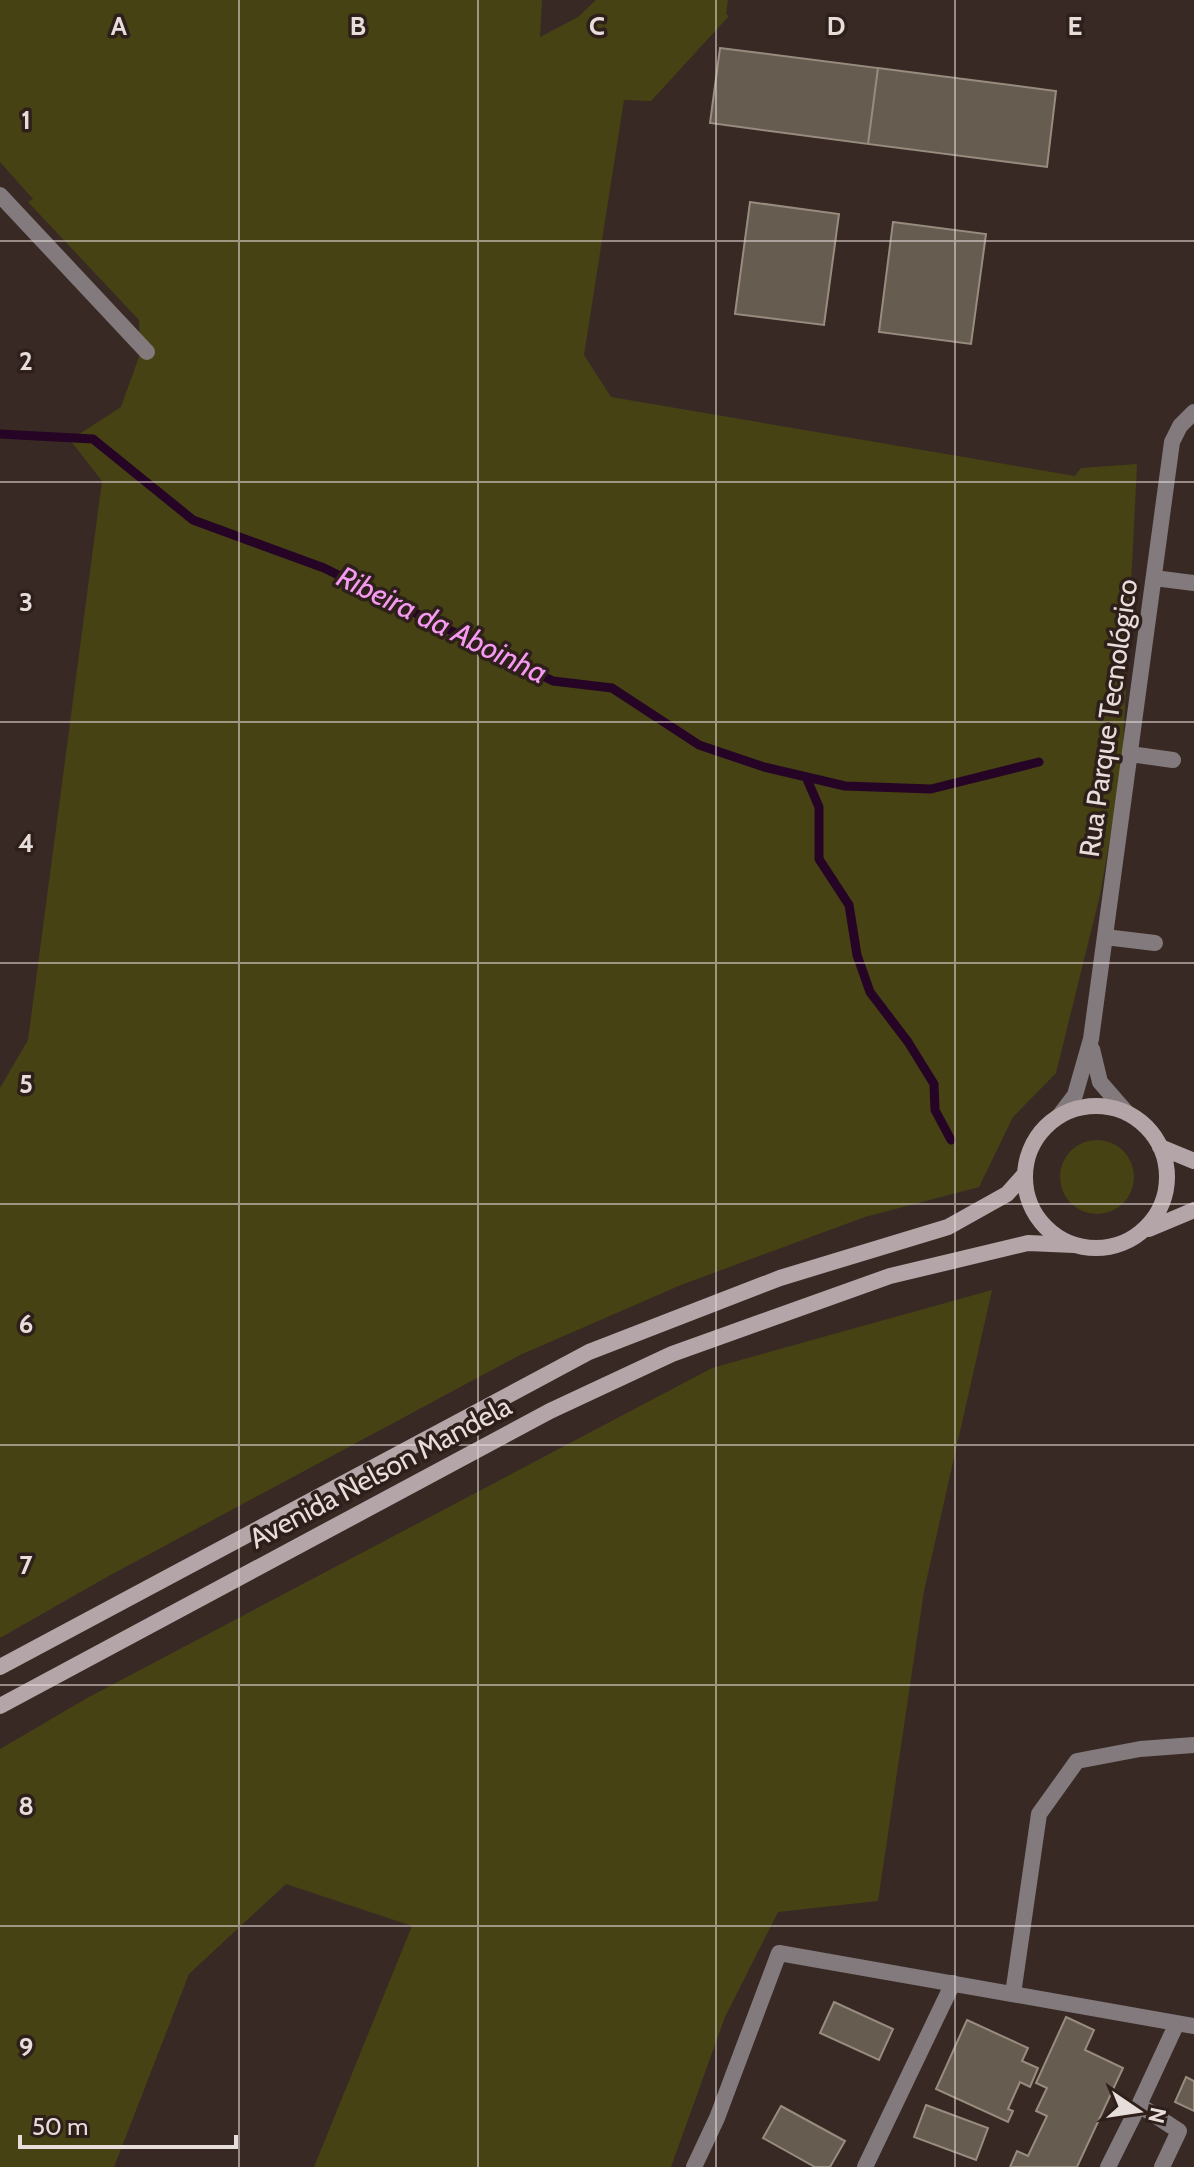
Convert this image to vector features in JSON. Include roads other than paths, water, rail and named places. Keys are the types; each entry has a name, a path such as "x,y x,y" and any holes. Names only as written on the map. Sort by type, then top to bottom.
{"main road":[{"path":"1140,1233 1156,1215 1165,1193 1166,1170 1160,1147 1147,1127 1127,1113 1105,1107 1081,1107 1059,1116 1041,1131 1029,1151 1025,1174 1027,1197 1037,1218 1053,1235 1074,1245 1097,1248 1115,1245 1194,1210"},
{"path":"1160,1147 1194,1161"},
{"name":"Avenida Nelson Mandela","path":"0,1667 589,1352 780,1278 948,1227 1007,1194 1025,1174"},
{"name":"Avenida Nelson Mandela","path":"0,1706 550,1411 672,1354 890,1276 1028,1243 1074,1245"}],"street":[{"path":"0,195 147,352"},
{"name":"Rua Parque Tecnológico","path":"1059,1116 1075,1095 1091,1039 1172,442 1180,426 1194,412"},
{"path":"1154,578 1194,583"},
{"path":"1130,754 1173,760"},
{"path":"1105,937 1155,943"},
{"name":"Rua Parque Tecnológico","path":"1091,1039 1093,1065 1100,1082 1127,1113"},
{"path":"1013,1994 1039,1814 1069,1772 1077,1761 1140,1749 1194,1745"},
{"path":"694,2167 722,2104 779,1953 1186,2024 1139,2105 1108,2167"},
{"path":"865,2167 953,1983"},
{"path":"1139,2105 1179,2131 1162,2167"}],"waterway":[{"name":"Ribeira da Aboinha","path":"0,434 93,439 193,520 324,568 553,681 612,688 699,745 764,767 845,786 931,789 1039,762"},
{"path":"806,777 819,807 819,859 849,905 857,955 870,992 908,1042 934,1084 935,1110 951,1140"}]}
